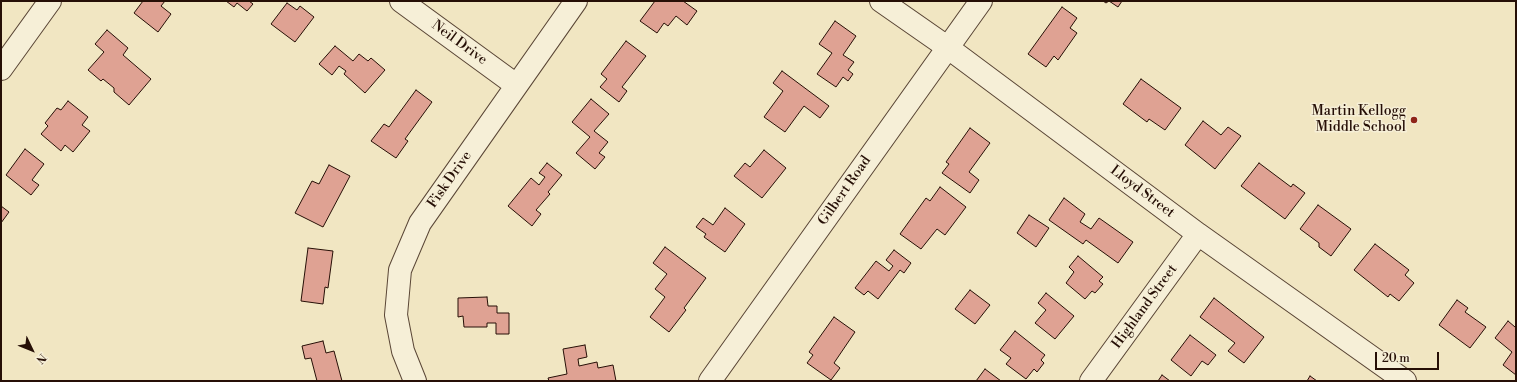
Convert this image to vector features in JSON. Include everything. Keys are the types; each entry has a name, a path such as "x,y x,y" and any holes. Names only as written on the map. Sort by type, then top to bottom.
{"street":[{"path":"1,69 50,1"},
{"name":"Neil Drive","path":"401,1 516,84"},
{"name":"Fisk Drive","path":"415,381 403,351 396,315 400,270 420,223 516,84 576,1"},
{"name":"Lloyd Street","path":"881,1 947,47 1198,234 1405,381"},
{"name":"Gilbert Road","path":"710,381 981,1"},
{"name":"Highland Street","path":"1091,381 1198,234"}],"building":[{"path":"143,1 165,1 161,6 171,14 158,32 134,13"},
{"path":"226,1 249,1 253,4 247,11 237,3 234,7"},
{"path":"655,1 683,1 697,11 687,25 676,16 668,26 664,23 657,33 640,21"},
{"path":"1109,1 1122,1 1118,7"},
{"path":"287,3 297,10 300,6 314,17 295,42 271,24"},
{"path":"1062,7 1077,18 1070,28 1077,33 1058,60 1054,56 1046,67 1028,54"},
{"path":"835,21 856,36 843,55 854,62 848,70 853,74 848,81 843,77 836,87 817,74 832,53 819,44"},
{"path":"107,30 128,48 123,55 151,79 129,105 114,92 114,88 103,79 101,81 88,70 104,52 95,44"},
{"path":"626,41 646,56 622,87 627,91 619,102 600,87 607,79 601,74"},
{"path":"335,46 353,61 359,54 368,61 371,58 385,70 365,93 344,74 346,71 339,66 332,75 319,64"},
{"path":"782,71 829,106 820,118 804,106 785,132 764,117 783,91 773,83"},
{"path":"1141,79 1181,108 1165,130 1149,119 1147,122 1123,104"},
{"path":"416,90 432,102 405,139 408,141 396,158 371,141 384,124 389,127"},
{"path":"591,99 609,114 594,131 608,142 599,153 605,157 595,169 576,153 590,137 572,122"},
{"path":"68,101 88,117 82,125 90,131 73,152 65,145 61,151 41,134 48,126 45,123 57,108 61,110"},
{"path":"1203,121 1221,135 1228,127 1241,136 1215,169 1185,145"},
{"path":"970,128 990,143 969,172 979,180 970,193 942,173 949,164 946,162"},
{"path":"25,149 44,164 32,180 39,185 31,195 6,175"},
{"path":"764,150 786,168 762,198 734,176 745,163 750,167"},
{"path":"547,163 562,175 548,192 550,194 536,210 541,214 532,226 508,206 531,178 539,185 545,177 539,173"},
{"path":"1259,163 1291,187 1293,184 1305,193 1285,219 1241,186"},
{"path":"329,165 350,176 323,227 295,213 312,181 319,184"},
{"path":"940,187 966,207 945,235 937,229 921,249 900,234 926,198 930,201"},
{"path":"1064,198 1085,214 1080,222 1091,229 1099,218 1133,242 1118,263 1086,240 1083,244 1049,220"},
{"path":"1318,205 1351,229 1331,256 1319,247 1319,243 1300,229"},
{"path":"1,206 9,212 1,223"},
{"path":"725,208 745,224 725,252 704,237 706,234 696,227 703,218 713,225"},
{"path":"1029,215 1049,228 1036,247 1017,233"},
{"path":"1375,244 1409,270 1405,275 1414,283 1399,301 1390,294 1388,297 1354,270"},
{"path":"665,247 706,278 684,308 686,310 669,332 650,317 665,297 655,289 667,274 653,263"},
{"path":"308,248 333,251 328,288 325,287 323,304 301,301"},
{"path":"894,250 911,263 904,273 900,270 878,299 868,291 864,295 855,288 876,261 889,271 893,266 886,260"},
{"path":"1078,256 1103,277 1099,281 1103,284 1095,293 1092,291 1085,299 1066,283 1074,272 1069,267"},
{"path":"970,290 990,305 975,324 955,309"},
{"path":"1046,293 1074,316 1055,339 1035,323 1046,310 1038,303"},
{"path":"487,297 488,306 497,306 497,313 509,313 509,334 496,334 496,323 487,323 487,327 464,327 463,316 458,317 458,298"},
{"path":"1214,298 1264,337 1244,363 1228,351 1235,343 1200,317"},
{"path":"1457,300 1468,308 1465,312 1486,327 1470,348 1439,325"},
{"path":"834,317 855,332 834,363 840,368 831,380 807,363 813,355 809,352"},
{"path":"1508,321 1515,327 1516,326 1516,375 1503,365 1512,352 1495,338"},
{"path":"1015,331 1045,355 1041,360 1044,363 1037,372 1034,369 1026,379 1006,364 1011,358 1000,350"},
{"path":"1190,335 1216,355 1208,365 1202,361 1191,376 1171,360"},
{"path":"323,341 326,353 334,351 342,381 317,381 311,358 305,359 302,346"},
{"path":"585,345 587,357 578,359 579,366 597,362 598,368 613,365 616,381 549,381 548,378 567,374 563,349"},
{"path":"985,369 1001,381 976,381"},
{"path":"1162,375 1170,381 1158,381"},
{"path":"1310,376 1317,381 1307,381"}],"place":[{"name":"Martin Kellogg Middle School","path":"1414,120"}]}
